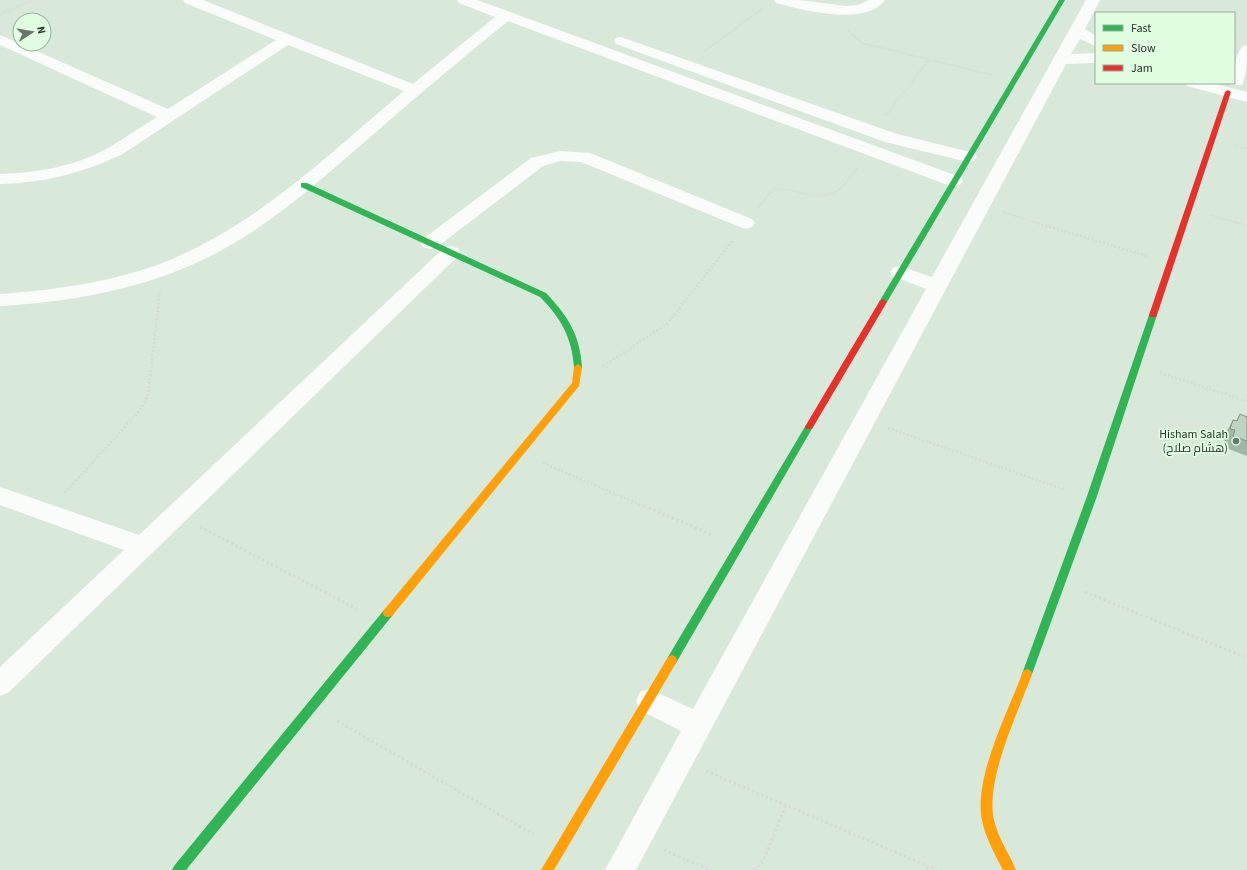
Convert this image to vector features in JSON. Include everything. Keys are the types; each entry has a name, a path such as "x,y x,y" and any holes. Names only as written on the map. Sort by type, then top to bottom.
{"street":[{"path":"190,0 414,90"},
{"path":"464,0 506,7 566,22"},
{"path":"781,0 809,8 823,10 864,8 875,4 878,0"},
{"path":"547,870 649,701 738,546 1062,0"},
{"path":"620,870 1093,0"},
{"path":"0,300 70,294 102,288 163,270 202,253 237,234 304,185 414,90 506,7"},
{"path":"506,7 876,152 954,181"},
{"path":"1077,31 1095,41"},
{"path":"603,35 890,138 968,157"},
{"path":"0,39 168,116"},
{"path":"0,180 26,179 58,174 89,164 115,151 287,39"},
{"path":"1010,870 999,852 987,813 990,776 1091,499 1188,209 1236,85 1247,50"},
{"path":"1061,60 1095,58"},
{"path":"1214,84 1236,85 1247,97"},
{"path":"876,152 890,138"},
{"path":"430,243 537,162 560,156 584,157 746,222"},
{"path":"178,870 576,384 579,363 577,344 570,326 559,309 544,295 304,185"},
{"path":"0,684 451,252"},
{"path":"900,272 938,286"},
{"path":"0,496 144,547"},
{"path":"649,701 699,726"}],"path":[{"path":"0,14 31,0"},
{"path":"686,65 767,5"},
{"path":"823,10 862,43 1014,80"},
{"path":"873,132 929,60"},
{"path":"576,384 667,324 773,189 783,187 810,195 822,196 833,194 876,152"},
{"path":"982,206 1170,263"},
{"path":"1188,209 1247,225"},
{"path":"48,513 140,410 148,395 163,270"},
{"path":"1136,366 1247,402"},
{"path":"865,420 1091,499"},
{"path":"520,452 738,546"},
{"path":"177,515 381,622"},
{"path":"1060,582 1247,658"},
{"path":"312,706 560,850"},
{"path":"680,759 937,870"},
{"path":"754,870 763,861 786,805"},
{"path":"637,839 711,870"}],"building":[{"path":"1240,414 1247,417 1247,441 1233,436 1235,430 1230,429 1233,420 1237,421"}],"traffic: fast":[{"path":"883,302 1062,0"},
{"path":"304,185 543,295 558,311 569,327 576,346 578,367"},
{"path":"1027,674 1091,499 1153,315"},
{"path":"672,660 809,427"},
{"path":"178,870 388,613"}],"traffic: slow":[{"path":"388,613 576,384 578,367"},
{"path":"547,870 672,660"},
{"path":"1010,870 990,829 987,814 987,799 989,782 994,763 1027,674"}],"traffic: jam":[{"path":"1153,315 1228,92"},
{"path":"809,427 883,302"}],"place":[{"name":"Hisham Salah (هشام صلاح)","path":"1236,441"}]}
